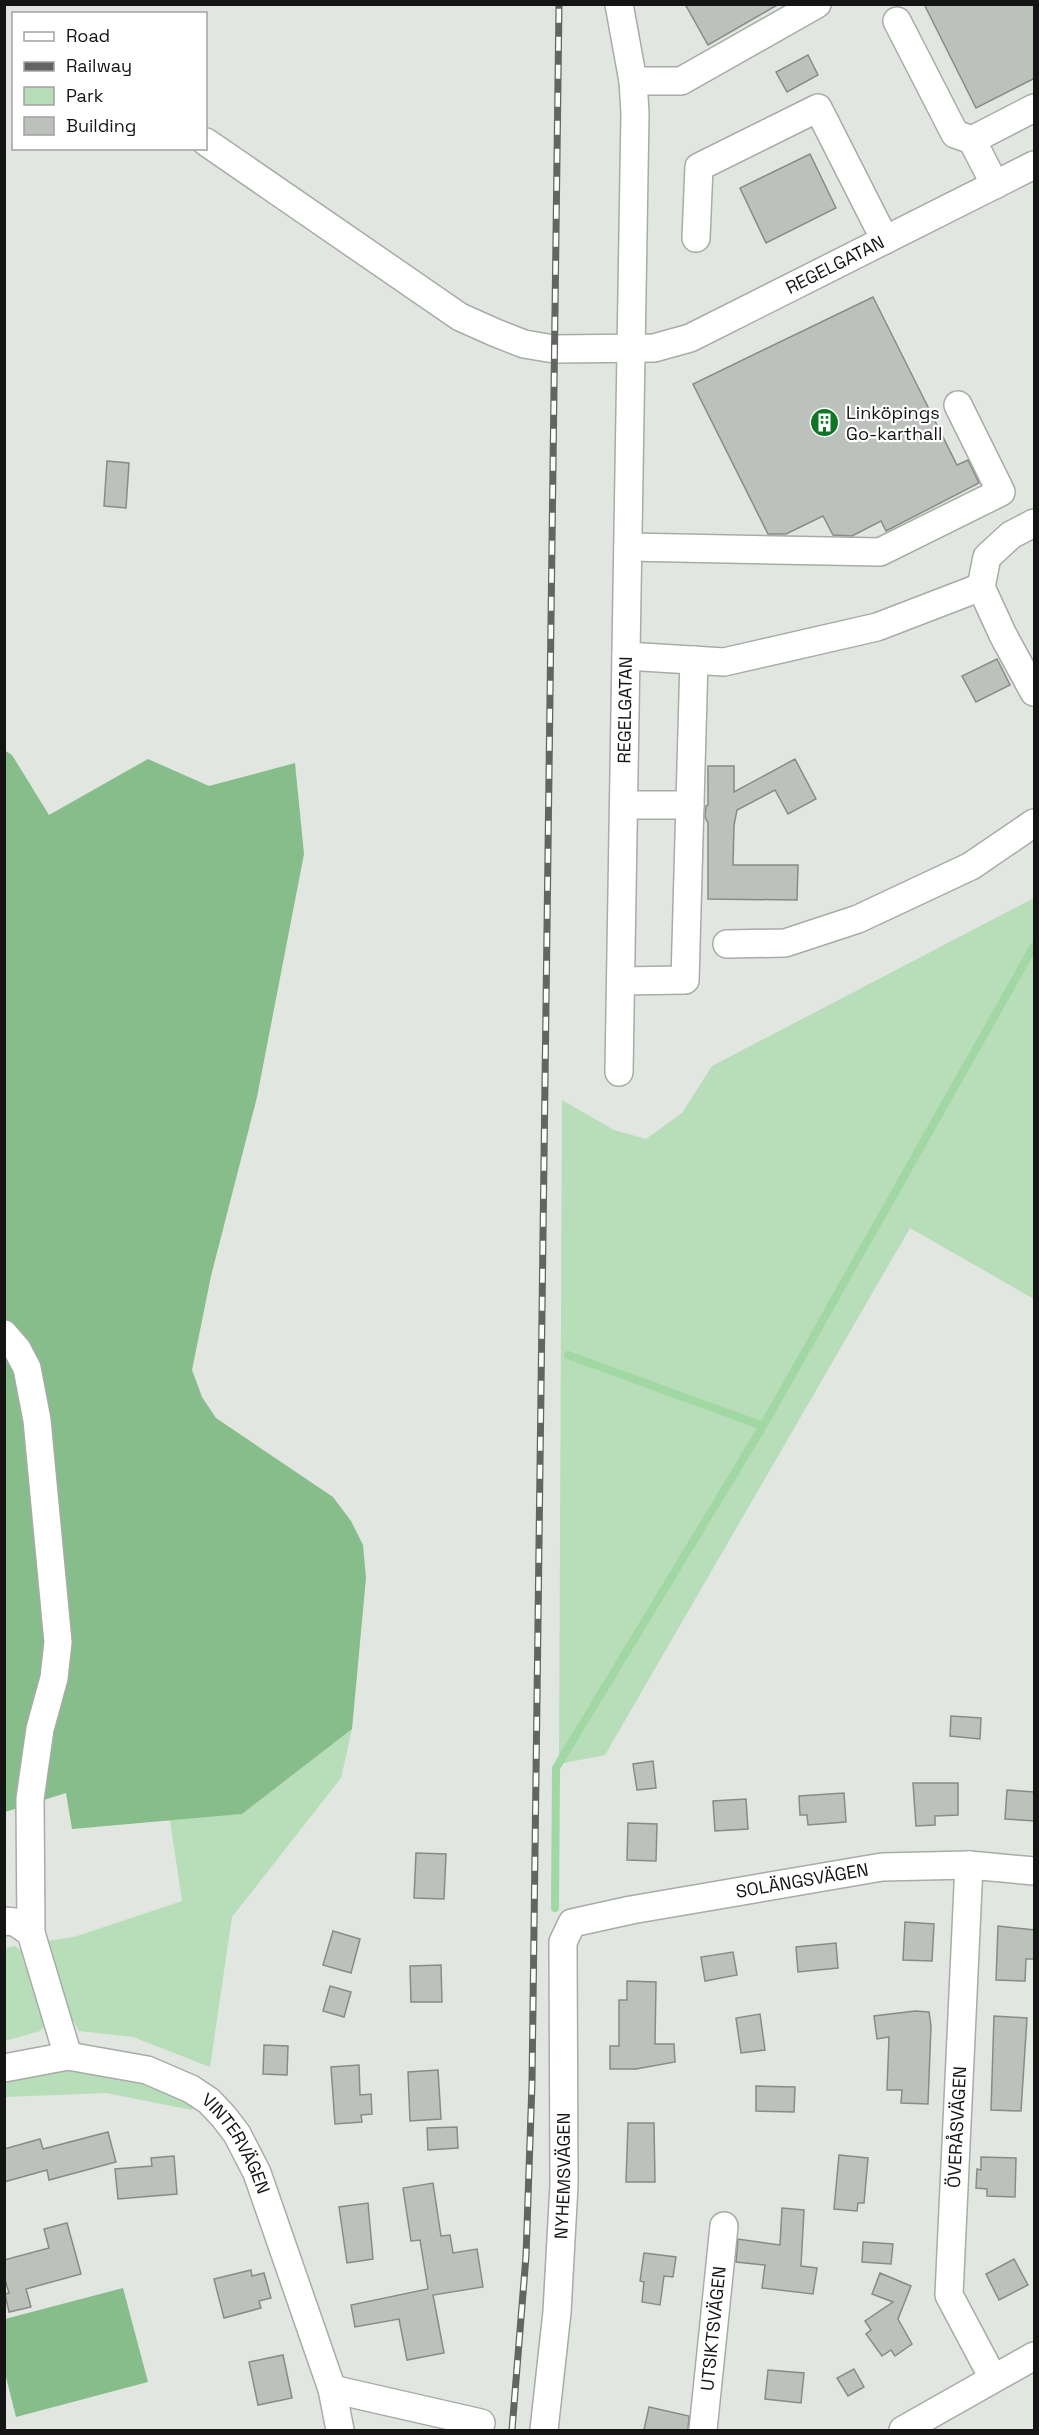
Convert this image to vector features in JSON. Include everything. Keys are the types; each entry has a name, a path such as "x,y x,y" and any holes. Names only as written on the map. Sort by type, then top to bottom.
{"street":[{"name":"REGELGATAN","path":"619,4 633,81 635,113 619,1072"},
{"path":"633,81 681,81 817,4"},
{"path":"897,21 955,134 972,140 994,185"},
{"path":"696,238 699,167 818,108 885,240"},
{"path":"972,140 1035,108"},
{"path":"207,143 460,318 524,344 554,349 631,348"},
{"name":"REGELGATAN","path":"631,348 654,348 690,338 1035,165"},
{"path":"628,547 880,552 1001,492 958,405"},
{"path":"1035,523 1011,535 987,557 981,587 1003,635 1035,692"},
{"path":"626,656 724,662 805,646 877,627 981,587"},
{"path":"621,981 686,980 694,660"},
{"path":"624,805 690,805"},
{"path":"727,944 785,943 858,919 971,866 1035,823"},
{"path":"4,1334 17,1349 27,1368 37,1420 58,1642 54,1678 40,1729 30,1799 31,1933 68,2056"},
{"name":"SOLÄNGSVÄGEN","path":"572,1923 631,1910 882,1867 969,1865 1035,1871"},
{"name":"ÖVERÅSVÄGEN","path":"969,1865 949,2295 993,2378"},
{"path":"4,1921 15,1922 31,1933"},
{"name":"NYHEMSVÄGEN","path":"544,2430 557,2312 564,2185 563,1942 572,1923"},
{"name":"VINTERVÄGEN","path":"4,2068 68,2056 147,2070 171,2078 209,2101 224,2117 237,2134 257,2173 332,2389 340,2430"},
{"name":"UTSIKTSVÄGEN","path":"703,2430 724,2226"},
{"path":"903,2430 1035,2356"},
{"path":"332,2389 481,2423"}],"green space":[{"path":"4,750 12,755 49,815 148,759 209,786 295,763 304,854 257,1097 211,1276 192,1370 202,1397 216,1418 333,1497 351,1521 363,1545 366,1578 352,1729 242,1814 72,1829 66,1793 5,1812"},
{"path":"1034,898 1034,1299 910,1228 605,1755 559,1764 562,1100 614,1130 646,1139 682,1113 712,1066"},
{"path":"352,1729 341,1778 232,1917 210,2067 133,2037 79,2031 64,2005 47,1941 74,1937 182,1901 170,1820 242,1814"},
{"path":"15,1946 31,1958 49,2021 40,2031 5,2041 5,1948"},
{"path":"75,2066 118,2072 195,2105 192,2110 106,2093 5,2097 4,2078"},
{"path":"123,2288 148,2382 16,2417 5,2373 5,2319"}],"building":[{"path":"685,4 779,4 708,45"},
{"path":"924,4 1035,4 1035,78 976,108"},
{"path":"808,55 818,75 787,92 776,72"},
{"path":"810,154 836,208 766,243 740,188"},
{"name":"Linköpings Go-karthall","path":"873,297 957,465 968,460 979,483 886,531 881,521 852,536 833,535 823,516 786,534 768,534 693,384"},
{"path":"107,461 129,463 126,508 104,506"},
{"path":"997,659 1010,685 976,702 962,676"},
{"path":"795,759 816,799 788,814 775,790 737,810 734,825 733,865 798,865 797,900 708,899 708,823 705,817 708,805 708,766 734,766 734,792"},
{"path":"951,1716 981,1718 980,1739 950,1736"},
{"path":"653,1761 656,1788 637,1790 633,1764"},
{"path":"913,1783 958,1783 958,1815 935,1816 935,1825 916,1826"},
{"path":"1007,1790 1035,1792 1035,1821 1005,1819"},
{"path":"844,1793 846,1822 808,1825 807,1815 800,1815 799,1796"},
{"path":"746,1799 748,1829 715,1831 713,1801"},
{"path":"628,1823 657,1824 656,1861 627,1860"},
{"path":"416,1853 446,1854 444,1899 414,1898"},
{"path":"905,1922 934,1924 932,1961 903,1960"},
{"path":"998,1926 1035,1930 1035,1959 1026,1959 1025,1981 996,1980"},
{"path":"333,1931 360,1939 351,1973 323,1965"},
{"path":"836,1943 838,1968 798,1972 796,1947"},
{"path":"733,1952 737,1975 705,1981 701,1957"},
{"path":"441,1965 442,2002 411,2002 410,1966"},
{"path":"627,1981 656,1982 655,2044 674,2044 675,2062 636,2069 610,2069 610,2046 619,2046 619,2000 627,2000"},
{"path":"330,1986 351,1992 344,2017 323,2011"},
{"path":"915,2011 929,2012 931,2026 928,2104 901,2103 902,2090 887,2090 889,2037 877,2039 874,2016"},
{"path":"760,2014 765,2050 741,2053 736,2018"},
{"path":"994,2016 1027,2018 1021,2111 991,2110"},
{"path":"264,2045 288,2046 287,2075 263,2074"},
{"path":"359,2065 360,2095 371,2094 372,2114 361,2115 362,2122 335,2124 331,2067"},
{"path":"438,2070 441,2119 410,2121 408,2072"},
{"path":"756,2086 795,2087 794,2112 756,2111"},
{"path":"628,2123 654,2123 655,2182 626,2182"},
{"path":"457,2127 458,2148 428,2150 427,2128"},
{"path":"108,2132 116,2162 49,2180 47,2170 4,2182 4,2149 40,2139 43,2149"},
{"path":"839,2155 868,2158 864,2203 858,2203 857,2211 834,2209"},
{"path":"174,2156 177,2194 118,2199 115,2169 152,2166 151,2158"},
{"path":"981,2157 1016,2158 1015,2197 987,2196 987,2189 976,2188 977,2169 981,2170"},
{"path":"433,2183 441,2236 450,2235 453,2253 477,2249 483,2287 433,2295 444,2353 407,2360 399,2319 355,2327 351,2305 428,2289 420,2240 411,2241 403,2188"},
{"path":"368,2203 373,2259 347,2263 339,2207"},
{"path":"782,2208 804,2210 801,2266 817,2268 813,2294 762,2288 765,2265 736,2262 738,2239 780,2245"},
{"path":"67,2223 81,2274 26,2289 31,2307 9,2312 5,2294 9,2293 4,2276 4,2260 49,2248 44,2229"},
{"path":"863,2242 893,2244 891,2264 862,2262"},
{"path":"644,2253 676,2257 673,2277 664,2276 660,2305 642,2302 644,2282 640,2281"},
{"path":"1014,2259 1028,2285 999,2300 986,2274"},
{"path":"251,2270 252,2276 264,2273 271,2298 259,2301 261,2308 224,2318 214,2279"},
{"path":"880,2273 911,2286 898,2319 912,2344 895,2356 891,2350 882,2356 866,2334 871,2330 865,2321 893,2302 872,2294"},
{"path":"283,2355 292,2398 258,2405 249,2362"},
{"path":"854,2369 864,2387 848,2396 837,2378"},
{"path":"768,2370 804,2373 801,2403 765,2399"},
{"path":"649,2407 689,2416 688,2430 644,2430"}],"waterway":[{"path":"555,1908 556,1768 763,1426 1034,946"},
{"path":"568,1355 763,1426"}],"railway":[{"path":"512,2430 526,2256 532,2083 559,4"}],"place":[{"name":"Linköpings Go-karthall","path":"825,423"}]}
